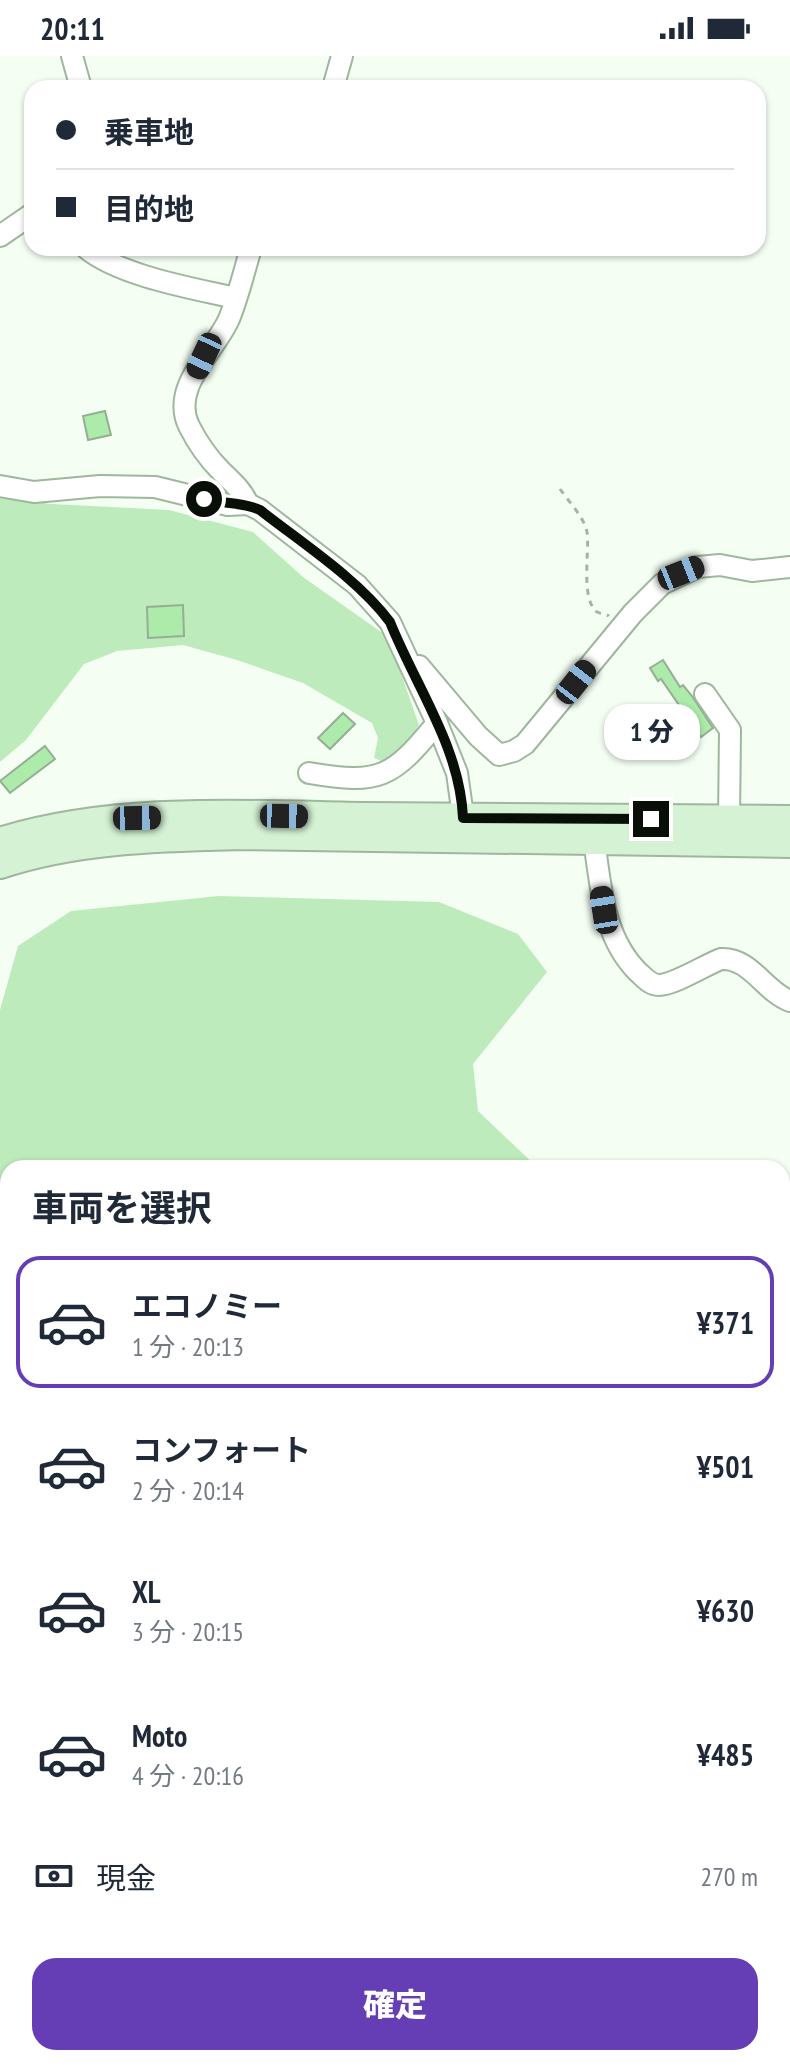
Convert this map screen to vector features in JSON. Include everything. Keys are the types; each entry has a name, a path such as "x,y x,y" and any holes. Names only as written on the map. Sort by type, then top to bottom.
{"street":[{"path":"72,56 79,80"},
{"path":"335,80 342,56"},
{"path":"0,236 24,220"},
{"path":"99,256 146,276 235,298"},
{"path":"248,256 227,323 204,356 184,407 186,421 204,451 243,492 248,504"},
{"path":"0,486 34,492 100,486 155,487 228,505 248,504 260,510 357,585 390,622 457,773 464,828"},
{"path":"405,657 413,658 478,736 499,755 525,744 633,613 662,584 698,567 720,565 752,571 790,567"},
{"path":"705,694 730,730 729,820"},
{"path":"309,773 355,780 374,778 404,762 437,723"},
{"path":"0,842 66,826 137,818 254,815 464,828 594,840 790,843"},
{"path":"0,864 73,847 159,837 790,820"},
{"path":"594,840 604,910 616,942 649,983 670,983 721,959 730,958 741,963 778,997 790,1001"}],"path":[{"path":"560,489 587,532 587,570 592,604 598,612 609,616 633,613"}],"green space":[{"path":"0,498 169,510 253,532 303,577 381,632 391,645 419,725 406,746 384,762 374,758 378,738 372,723 303,683 183,645 117,651 84,664 26,740 0,762"},
{"path":"219,896 439,902 518,934 547,972 473,1064 478,1111 530,1160 0,1160 0,1010 18,946 71,911"}],"building":[{"path":"105,411 111,435 88,440 83,416"},
{"path":"183,605 184,636 148,638 147,607"},
{"path":"663,660 713,728 701,737 650,668"},
{"path":"343,713 355,724 330,749 318,738"},
{"path":"45,746 55,759 10,793 0,781"}],"route":[{"path":"204,499 228,505 248,504 260,510 357,585 378,606 390,622 449,750 457,773 463,818 651,819"}]}
